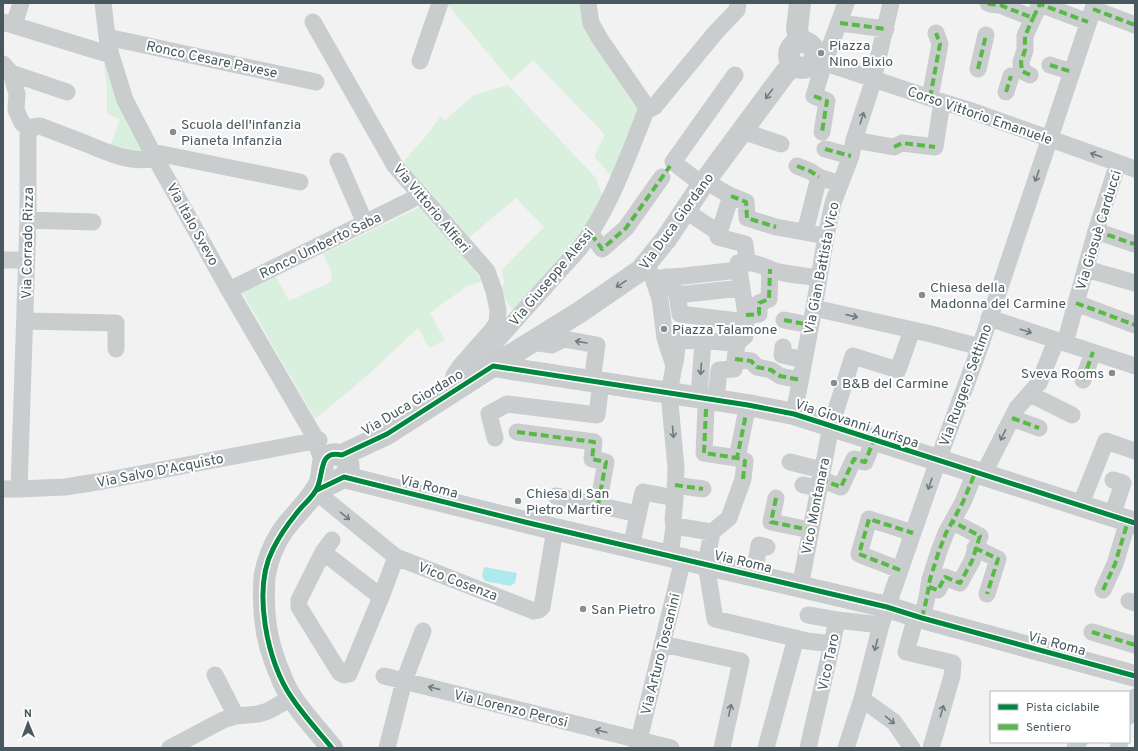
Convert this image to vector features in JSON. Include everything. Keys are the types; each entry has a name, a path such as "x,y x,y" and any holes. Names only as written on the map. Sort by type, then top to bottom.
{"main road":[{"path":"800,3 797,29 800,42 809,44 814,51 811,62"},
{"name":"Via Duca Giordano","path":"335,466 459,387 489,360 532,342 580,312 641,270 655,273 666,239 704,183 784,73 811,62"},
{"name":"Via Giovanni Aurispa","path":"489,360 596,382 669,393 707,402 748,405 794,414 1125,520"},
{"path":"332,748 292,698 283,682 269,645 264,608 265,574 272,552 283,531 296,513 316,491 320,481 335,466"},
{"name":"Via Roma","path":"335,466 555,529 800,587 884,616 919,617 1135,676"}],"street":[{"path":"21,3 9,24 111,55"},
{"name":"Via Italo Svevo","path":"103,3 107,37 111,55 125,100 229,290 316,438 327,448 335,466"},
{"path":"420,61 440,3"},
{"path":"588,3 592,23 600,39 644,102 646,111 654,107 716,32 737,10 738,3"},
{"path":"822,132 827,101 817,97 811,62 840,23 846,3"},
{"name":"Via Gian Battista Vico","path":"794,414 833,203 853,148 874,79 892,3"},
{"path":"988,3 1000,6 1042,7 1092,11 1135,25"},
{"path":"1030,74 1022,71 1021,62 1025,50 1026,36 1042,7"},
{"name":"Via Ruggero Settimo","path":"850,745 884,616 938,461 980,347 1092,11"},
{"name":"Via Vittorio Alfieri","path":"313,22 395,166 487,271 494,291 498,310 497,323 454,375 459,387"},
{"path":"840,23 886,29"},
{"path":"825,149 894,147 902,143 935,147 936,100 940,44 936,33"},
{"path":"978,69 986,35"},
{"name":"Ronco Cesare Pavese","path":"107,37 316,82"},
{"name":"Corso Vittorio Emanuele","path":"811,62 874,79 1130,165"},
{"path":"1050,65 1072,72"},
{"path":"7,68 17,94 16,110 22,122 31,130 33,127 40,126 115,155 130,159 148,160 154,155 300,182"},
{"path":"7,68 67,92"},
{"path":"591,234 602,249 626,228 735,74"},
{"path":"1006,92 1011,76"},
{"name":"Via Giuseppe Alessi","path":"489,360 591,234 609,201 646,111"},
{"name":"Via Corrado Rizza","path":"11,489 25,321 28,220 27,141 28,134 31,130"},
{"path":"742,131 782,144"},
{"path":"338,161 365,223"},
{"name":"Via Giosuè Carducci","path":"931,748 952,676 952,663 906,652 927,597 930,579 938,552 946,533 1017,408 1038,383 1061,342 1076,303 1096,231 1130,165"},
{"path":"797,166 810,171 819,177 840,184"},
{"path":"668,168 746,202 747,218 776,227 826,236"},
{"path":"805,232 819,177"},
{"path":"707,402 719,370 734,369 736,351 745,336 746,318 742,288 745,244 718,237 731,196"},
{"name":"Ronco Umberto Saba","path":"229,290 411,200"},
{"path":"686,211 719,233"},
{"path":"28,220 93,222"},
{"path":"1096,231 1134,244"},
{"path":"3,260 27,260"},
{"path":"655,273 684,276 755,263 770,269 790,268 819,278"},
{"path":"682,294 680,314 746,318 759,314 759,303 769,299 770,269"},
{"path":"1086,269 1135,283"},
{"path":"655,273 682,294 742,288"},
{"path":"655,273 665,338 674,366"},
{"path":"1076,303 1135,325"},
{"path":"814,308 980,347"},
{"path":"989,318 1135,366"},
{"path":"784,320 810,325"},
{"path":"25,321 116,324 116,348"},
{"name":"Vico Montanara","path":"800,587 810,530 816,481 831,426 853,356 898,370 912,330"},
{"path":"496,438 489,414 506,404 597,416 597,345 564,339 552,345 532,342"},
{"name":"Via Arturo Toscanini","path":"638,744 662,644 677,558 673,523 676,468 669,393 678,339 703,341"},
{"path":"800,380 780,376 771,370 757,367 736,351 703,341 707,402 704,453 745,460 744,479 729,518 717,528 706,564 715,619 796,638 832,644"},
{"path":"783,347 782,355 804,360"},
{"path":"1083,380 1093,352"},
{"path":"1030,394 1072,415"},
{"path":"737,458 746,414"},
{"path":"1012,418 1039,428"},
{"path":"517,432 594,442 592,459 606,462 598,505"},
{"name":"Via Salvo D'Acquisto","path":"11,489 65,487 103,481 316,438"},
{"path":"790,462 816,481 841,487 854,459 865,462 874,440"},
{"path":"1080,506 1106,441 1135,451"},
{"path":"1103,590 1115,564 1125,520 1123,483 1113,480"},
{"path":"631,547 643,492 703,489"},
{"name":"Vico Cosenza","path":"316,491 396,557 534,611 539,610 542,607 555,529"},
{"path":"556,496 638,514"},
{"path":"776,498 771,522 810,530"},
{"path":"900,570 859,554 869,519 913,533"},
{"path":"929,587 938,590 944,577 960,583 972,561 980,536 953,522"},
{"path":"673,523 717,528"},
{"path":"381,598 327,546 299,600 299,607 340,673 344,675 349,674 381,598 396,557"},
{"path":"754,576 759,546 767,547"},
{"path":"976,548 998,558 986,594"},
{"path":"808,616 837,620"},
{"name":"Vico Taro","path":"808,748 837,620 884,616"},
{"path":"386,748 404,681 423,631"},
{"path":"1092,632 1135,645"},
{"path":"766,748 796,638"},
{"path":"662,644 741,661 722,748"},
{"path":"215,675 236,716"},
{"name":"Via Lorenzo Perosi","path":"384,676 638,744 671,748"},
{"path":"1130,713 1135,697"},
{"path":"170,748 223,720 236,716 258,714 268,711 292,698"},
{"path":"862,699 894,722 912,748"}],"green space":[{"path":"448,3 580,3 638,109 611,176 595,157 595,154 605,135 533,60 511,81 448,5"},
{"path":"104,64 119,105 143,151 141,155 110,147 120,119 107,114 107,89"},
{"path":"508,85 596,178 603,198 588,226 538,286 512,310 501,292 504,282 502,270 544,227 516,198 471,236 466,238 404,167 404,161 441,116 444,121 474,95"},
{"path":"422,206 483,281 467,286 430,313 445,340 429,348 418,328 368,375 315,419 242,292 276,276 289,301 331,282 331,271 323,254"}],"water":[{"path":"484,567 517,573 515,583 510,586 485,581 482,576"}],"marked path":[{"path":"988,3 1000,5 1033,18 1040,4 1088,22"},
{"path":"1093,9 1135,25"},
{"path":"1030,75 1022,71 1021,62 1025,50 1025,36 1033,18"},
{"path":"840,23 886,29"},
{"path":"930,98 940,44 936,33"},
{"path":"978,69 986,35"},
{"path":"1050,65 1072,72"},
{"path":"1006,92 1011,76"},
{"path":"814,96 827,101 822,132"},
{"path":"894,147 902,143 935,147"},
{"path":"825,149 851,156"},
{"path":"591,234 602,249 626,228 670,166"},
{"path":"797,166 810,171 819,177"},
{"path":"731,196 746,202 747,218 776,227"},
{"path":"1096,231 1134,244"},
{"path":"746,315 759,314 759,303 769,299 770,269"},
{"path":"1076,303 1135,325"},
{"path":"784,320 810,325"},
{"path":"1083,380 1093,352"},
{"path":"735,359 751,361 757,367 771,370 780,376 800,380"},
{"path":"706,409 704,453 737,458"},
{"path":"743,479 745,461 737,458 746,414"},
{"path":"1012,418 1039,428"},
{"path":"517,432 594,442 592,459 606,462 598,505"},
{"path":"820,479 841,487 854,459 865,462 874,440"},
{"path":"922,618 930,579 939,551 946,533 963,502 975,473"},
{"path":"675,485 703,489"},
{"path":"776,498 771,522 810,530"},
{"path":"900,570 859,554 869,519 913,533"},
{"path":"1103,590 1115,564 1128,521"},
{"path":"929,587 938,590 945,577 960,583 972,561 980,536 953,522"},
{"path":"975,548 998,559 987,594"},
{"path":"1092,632 1135,645"}],"cycle path":[{"path":"332,748 292,698 283,683 269,646 263,604 267,565 273,549 289,522 315,492 319,483 325,459 334,454 342,455 387,434 493,366 748,405 794,414 1135,523"},
{"path":"317,490 344,477 529,523 887,607 922,618 1135,676"}],"place":[{"name":"Piazza Nino Bixio","path":"821,53"},
{"name":"Scuola dell'infanzia Pianeta Infanzia","path":"173,132"},
{"name":"Chiesa della Madonna del Carmine","path":"922,295"},
{"name":"Piazza Talamone","path":"664,329"},
{"name":"Sveva Rooms","path":"1112,373"},
{"name":"B&B del Carmine","path":"834,383"},
{"name":"Chiesa di San Pietro Martire","path":"518,501"},
{"name":"San Pietro","path":"583,609"}]}
